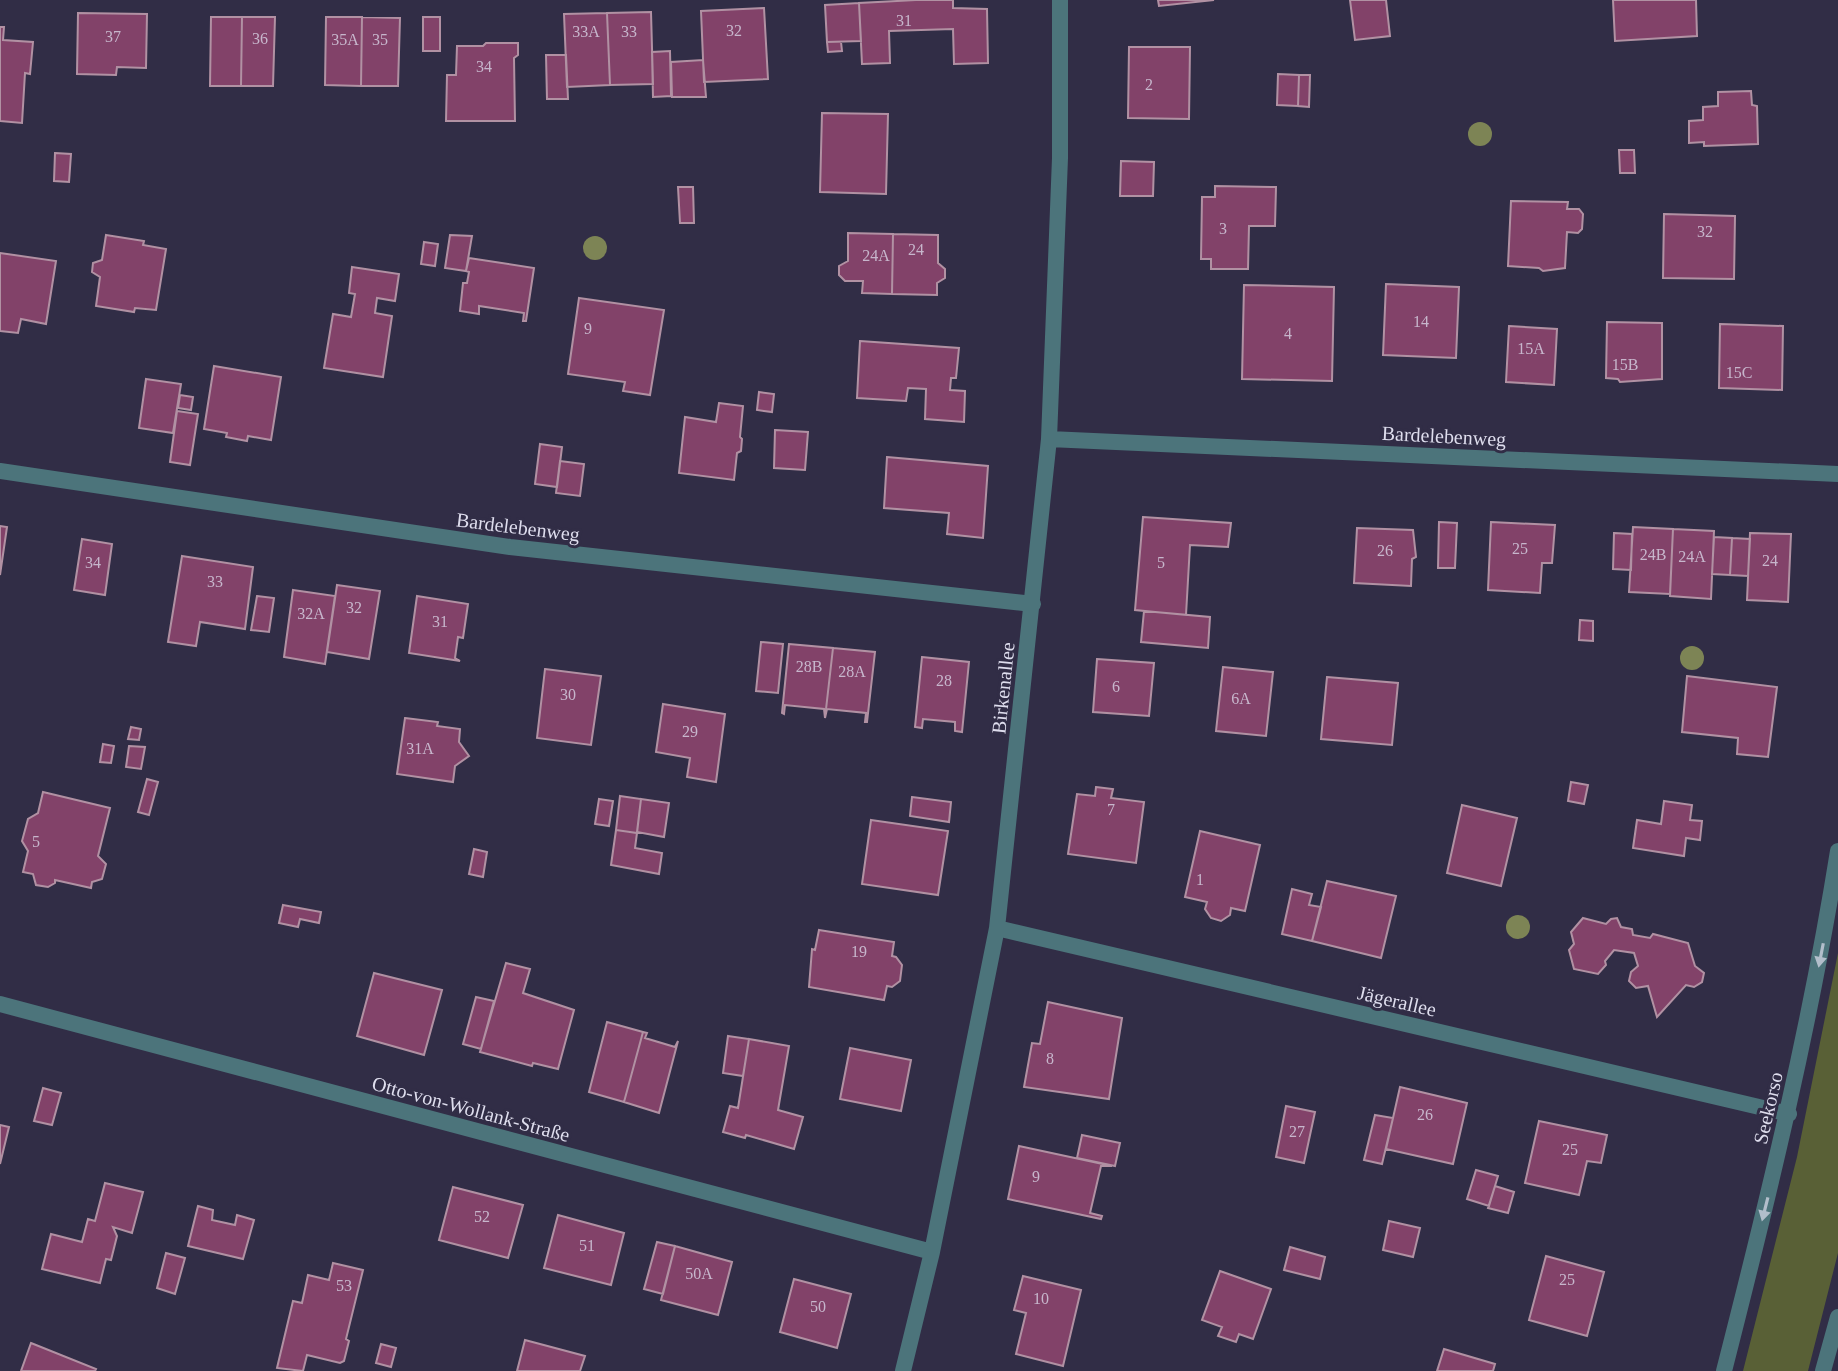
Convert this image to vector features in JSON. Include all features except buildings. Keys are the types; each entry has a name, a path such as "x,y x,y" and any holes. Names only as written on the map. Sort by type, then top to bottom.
{"street":[{"name":"Birkenallee","path":"903,1371 932,1252 997,928 1049,439 1060,158 1060,0"},
{"name":"Bardelebenweg","path":"1049,439 1838,474"},
{"name":"Bardelebenweg","path":"0,471 510,547 1033,604"},
{"name":"Seekorso","path":"1724,1371 1789,1114 1823,946 1838,851"},
{"name":"Jägerallee","path":"997,928 1789,1114"},
{"name":"Otto-von-Wollank-Straße","path":"0,1004 932,1252"},
{"path":"1823,1371 1838,1317"}],"green space":[{"path":"1838,953 1838,1253 1808,1371 1743,1371 1797,1157"}]}
